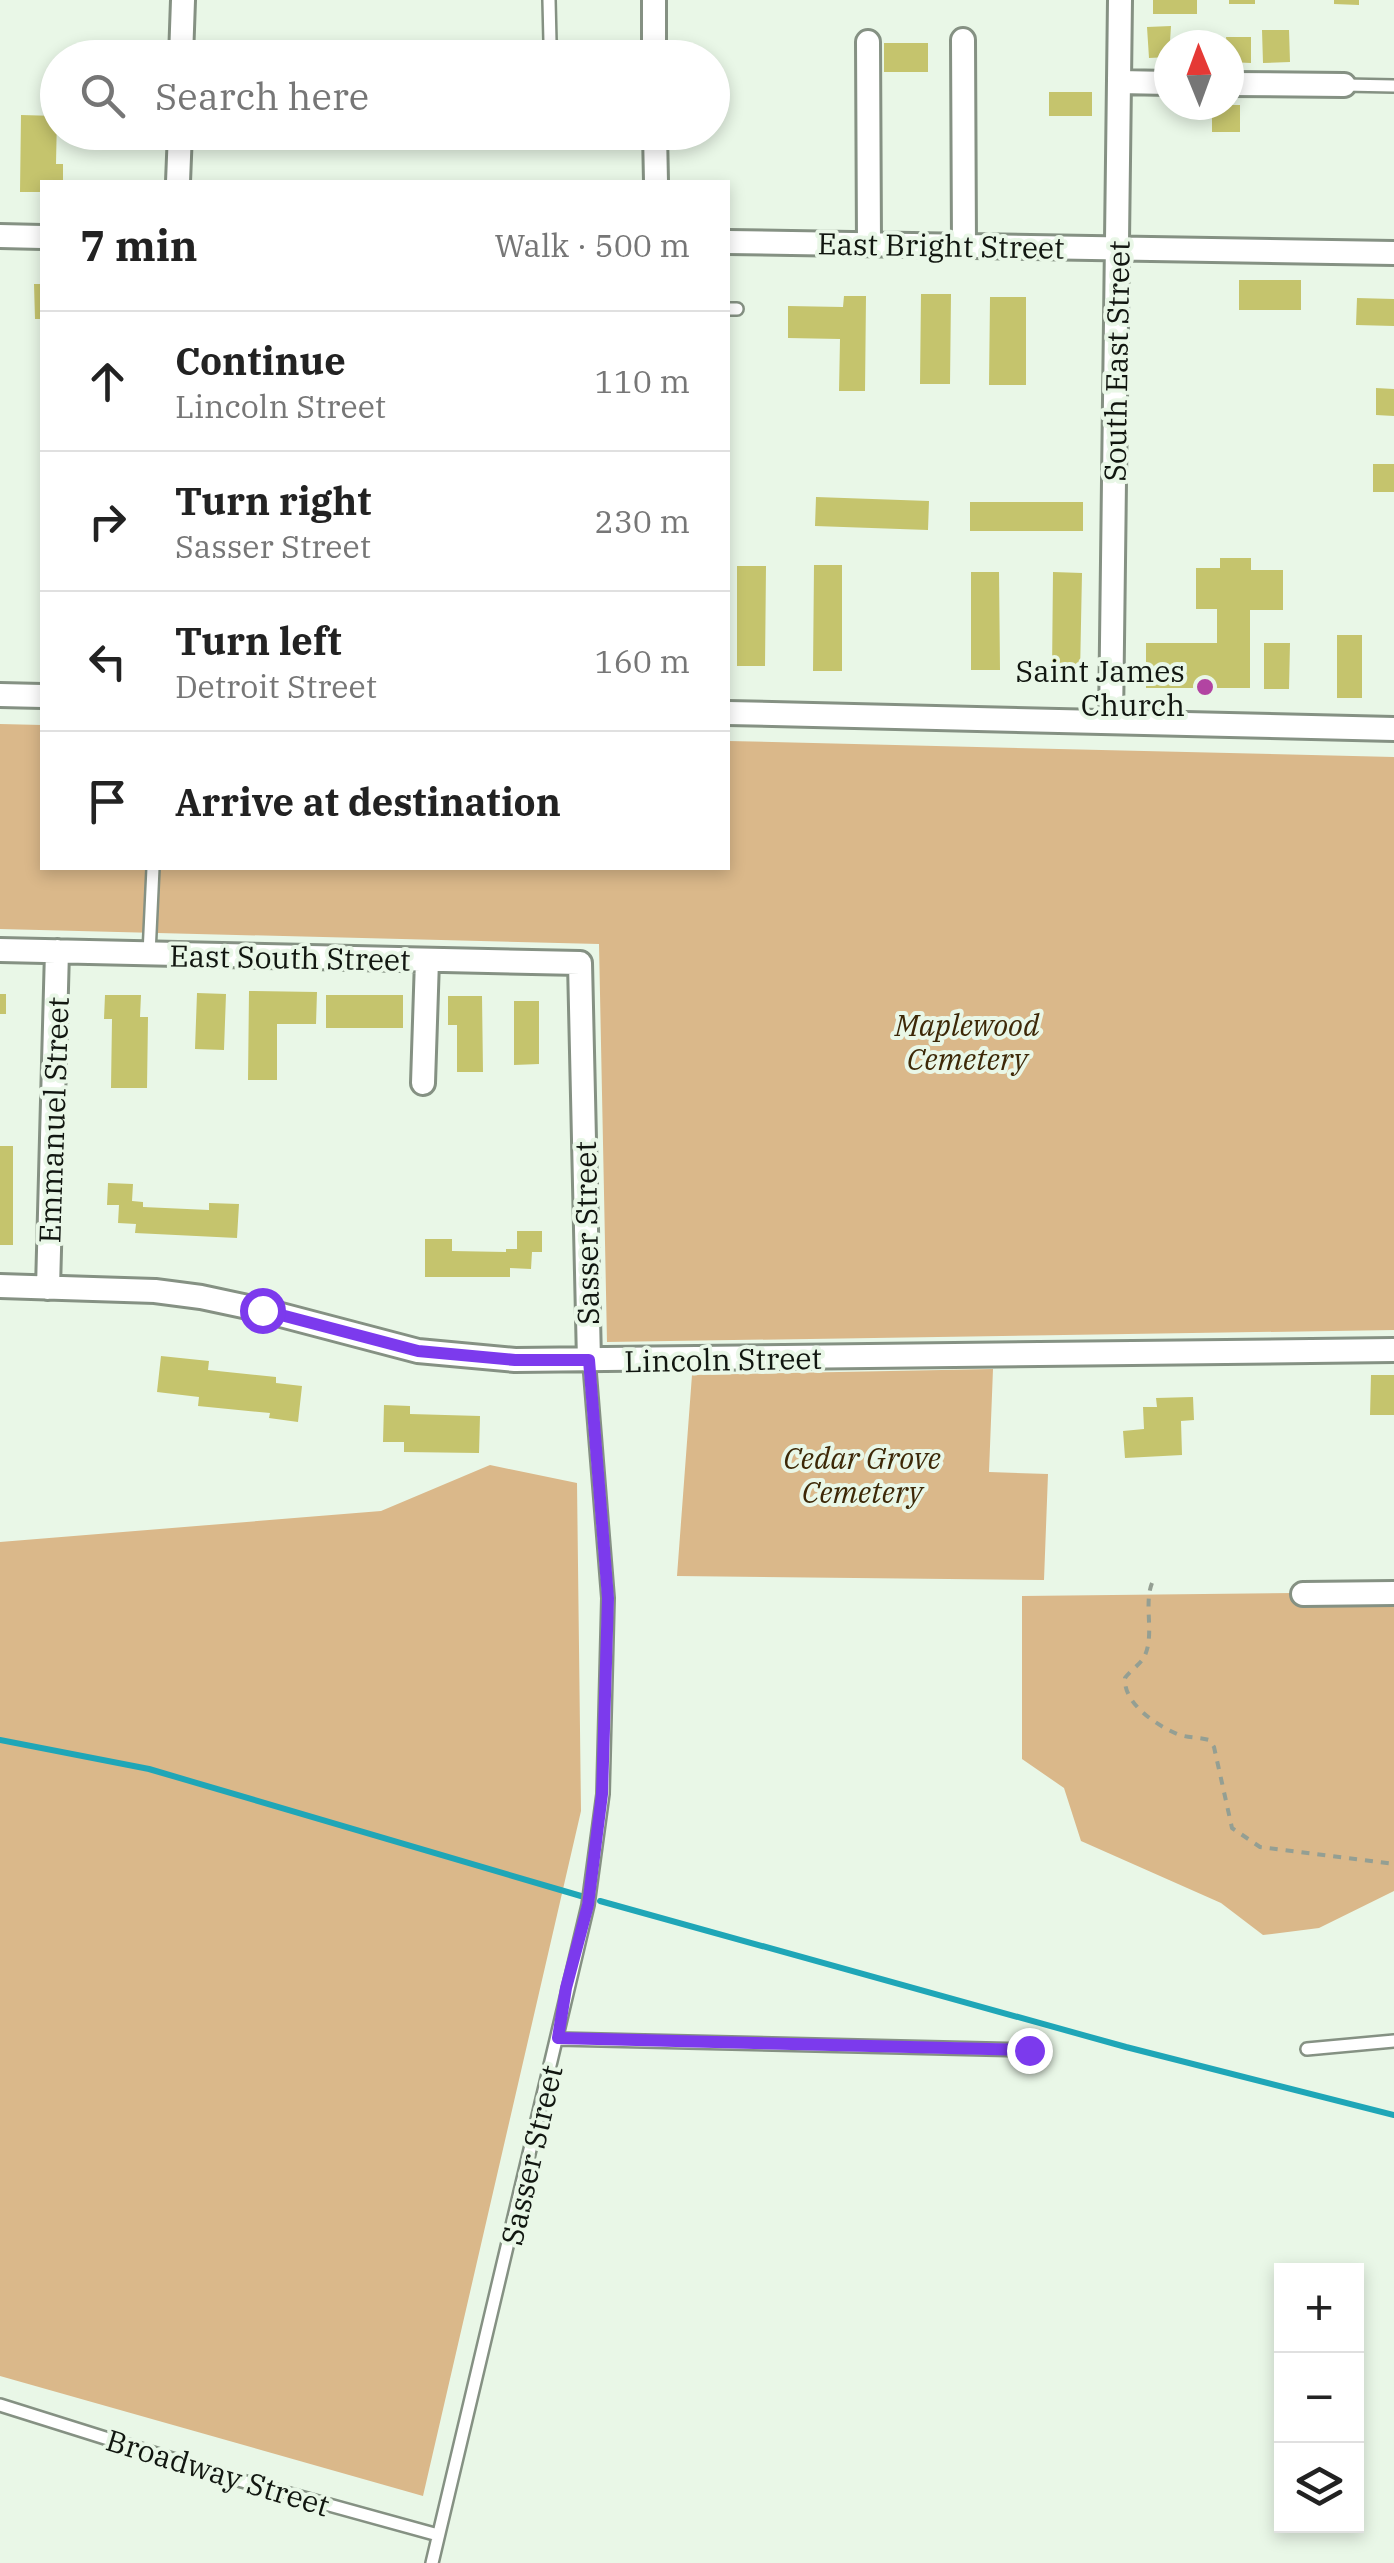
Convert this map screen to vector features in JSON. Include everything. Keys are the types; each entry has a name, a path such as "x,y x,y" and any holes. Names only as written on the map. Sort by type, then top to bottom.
{"street":[{"path":"182,40 183,0"},
{"path":"654,0 654,40"},
{"name":"South East Street","path":"1111,722 1120,0"},
{"path":"963,40 964,246"},
{"path":"868,42 869,244"},
{"path":"1120,82 1154,83"},
{"path":"1244,84 1344,86"},
{"path":"178,180 179,150"},
{"path":"655,150 656,180"},
{"path":"0,236 40,237"},
{"name":"East Bright Street","path":"730,242 1394,253"},
{"path":"0,695 40,696"},
{"path":"730,712 1394,729"},
{"name":"East South Street","path":"0,950 580,963"},
{"name":"Emmanuel Street","path":"48,1288 57,951"},
{"path":"423,1083 427,960"},
{"name":"Sasser Street","path":"580,963 589,1360"},
{"name":"Lincoln Street","path":"0,1286 156,1291 201,1297 418,1351 515,1360 1394,1350"},
{"path":"1303,1594 1394,1592"}],"lane":[{"path":"549,0 550,40"},
{"path":"1344,86 1394,86"},
{"path":"149,954 153,870"},
{"name":"Sasser Street","path":"432,2563 588,1905 602,1794 608,1598 589,1360"},
{"path":"558,2038 1029,2050"},
{"path":"1308,2049 1394,2041"},
{"name":"Broadway Street","path":"0,2405 242,2482 438,2535"}],"path":[{"path":"1152,1582 1146,1604 1146,1651 1125,1678 1124,1688 1140,1708 1175,1733 1209,1740 1214,1747 1232,1828 1260,1847 1394,1864"}],"green space":[{"name":"Maplewood Cemetery","path":"0,724 40,725 40,870 730,870 730,741 1394,757 1394,1330 607,1342 599,944 0,929"},
{"name":"Cedar Grove Cemetery","path":"993,1369 989,1472 1048,1474 1044,1580 677,1576 692,1375"},
{"path":"490,1465 577,1483 581,1811 423,2496 0,2376 0,1542 381,1511"},
{"path":"1394,1592 1394,1891 1319,1928 1263,1935 1221,1903 1081,1841 1064,1788 1022,1759 1022,1596"}],"building":[{"path":"1153,0 1197,0 1197,14 1153,14"},
{"path":"1229,0 1255,0 1255,4 1229,4"},
{"path":"1334,0 1359,0 1359,5 1334,4"},
{"path":"1171,26 1171,30 1154,30 1154,58 1149,58 1147,27"},
{"path":"1262,30 1289,30 1290,62 1263,63"},
{"path":"1244,37 1251,37 1251,63 1244,63"},
{"path":"884,43 928,43 928,72 884,72"},
{"path":"1049,92 1092,92 1092,116 1049,116"},
{"path":"21,115 40,116 40,150 56,150 56,164 63,164 63,180 40,180 40,192 20,192"},
{"path":"1212,120 1240,120 1240,132 1212,132"},
{"path":"1239,280 1301,280 1301,310 1239,310"},
{"path":"34,284 40,284 40,319 35,319"},
{"path":"921,294 951,294 950,384 920,384"},
{"path":"844,296 866,296 865,391 839,391 840,339 788,338 788,306 843,307"},
{"path":"990,297 1026,297 1026,385 989,385"},
{"path":"1357,298 1394,299 1394,326 1356,325"},
{"path":"1376,388 1394,389 1394,416 1376,415"},
{"path":"1373,464 1394,464 1394,492 1373,492"},
{"path":"816,497 929,501 928,530 815,526"},
{"path":"970,502 1083,502 1083,531 970,531"},
{"path":"1220,558 1251,558 1251,570 1283,570 1283,610 1250,610 1250,688 1146,688 1146,643 1217,643 1217,609 1196,609 1196,568 1220,568"},
{"path":"814,565 842,565 842,671 813,671"},
{"path":"737,566 766,566 765,666 737,666"},
{"path":"971,572 999,572 1000,670 971,670"},
{"path":"1053,572 1082,573 1080,674 1052,673"},
{"path":"1337,635 1362,635 1362,698 1337,698"},
{"path":"1264,643 1290,643 1289,689 1264,689"},
{"path":"249,991 317,992 316,1024 277,1024 277,1080 248,1080"},
{"path":"197,993 226,994 224,1050 195,1049"},
{"path":"0,994 6,994 6,1014 0,1014"},
{"path":"105,995 141,995 140,1017 148,1017 147,1088 111,1088 112,1019 104,1019"},
{"path":"326,995 403,995 403,1028 326,1028"},
{"path":"448,996 482,996 483,1072 457,1072 457,1025 448,1025"},
{"path":"514,1001 539,1001 539,1064 514,1065"},
{"path":"0,1146 13,1146 13,1245 0,1245"},
{"path":"108,1183 133,1184 132,1201 143,1202 143,1207 209,1210 209,1203 239,1204 237,1238 135,1233 136,1224 118,1223 119,1205 107,1205"},
{"path":"517,1231 542,1231 542,1252 532,1252 531,1269 510,1268 510,1277 425,1277 425,1239 452,1239 452,1251 506,1252 517,1249"},
{"path":"161,1356 209,1361 208,1370 276,1377 276,1383 302,1386 298,1422 269,1418 270,1413 198,1406 199,1397 157,1392"},
{"path":"1371,1375 1394,1375 1394,1415 1370,1415"},
{"path":"1193,1397 1194,1420 1181,1421 1182,1455 1125,1458 1123,1431 1144,1429 1143,1407 1157,1407 1156,1398"},
{"path":"384,1405 410,1406 410,1414 480,1416 479,1453 404,1452 404,1442 383,1442"}],"waterway":[{"path":"0,1740 149,1769 581,1896"},
{"path":"600,1901 1126,2047 1394,2115"}],"place":[{"name":"Saint James Church","path":"1205,687"}],"route":[{"path":"262,1310 418,1351 486,1359 589,1360 608,1598 602,1794 588,1905 566,1988 558,2038 1029,2050"}]}
